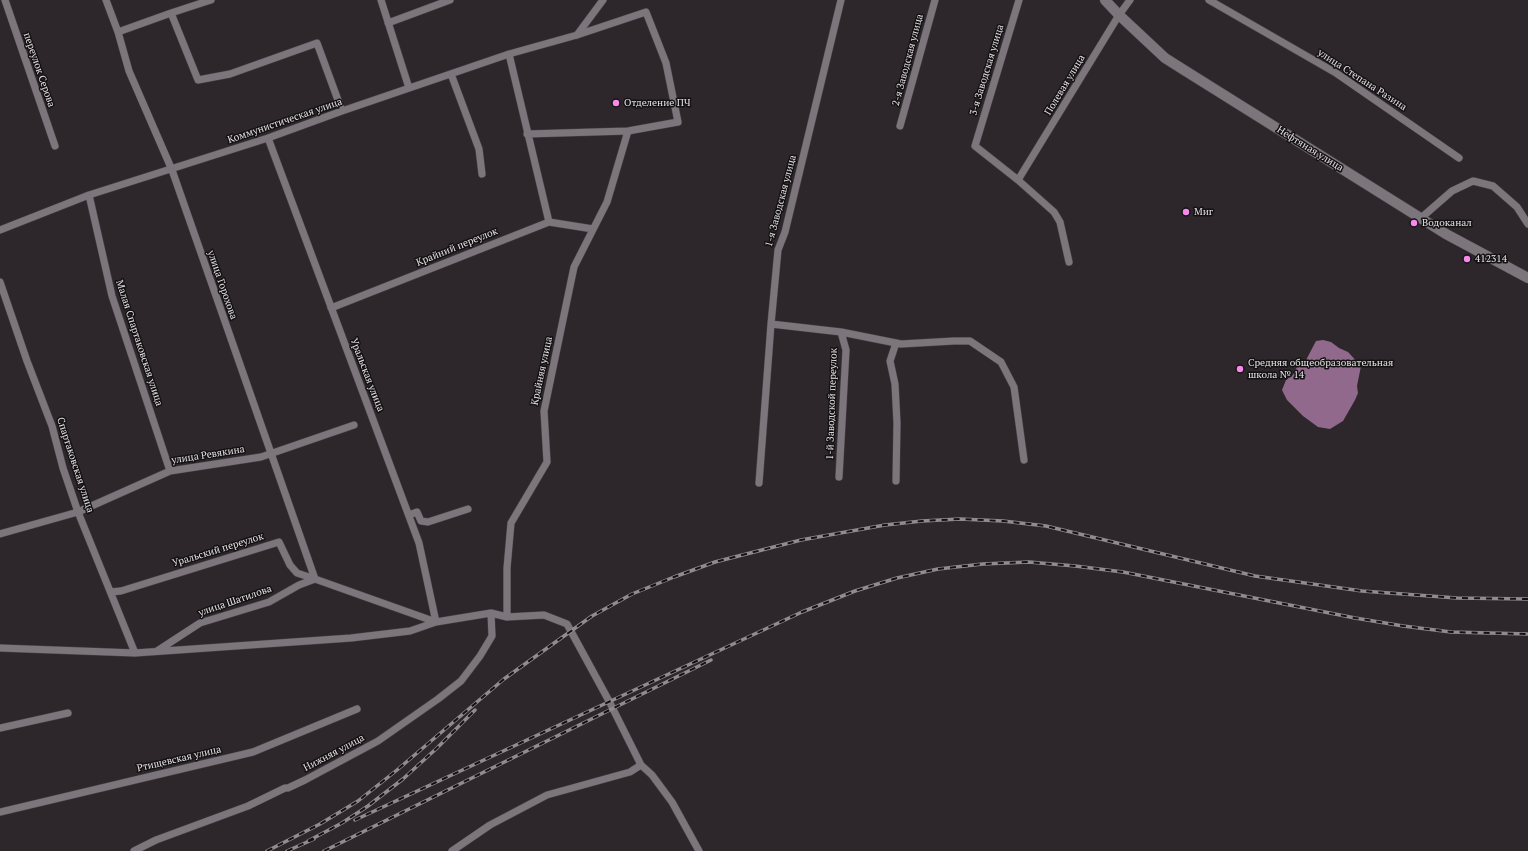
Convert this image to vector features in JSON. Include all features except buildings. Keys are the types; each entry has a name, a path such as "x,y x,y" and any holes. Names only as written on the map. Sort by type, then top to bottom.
{"main road":[{"name":"Нефтяная улица","path":"1105,0 1165,58 1446,234 1528,278"}],"street":[{"name":"переулок Серова","path":"5,0 55,146"},
{"name":"улица Горохова","path":"106,0 118,32 129,71 172,170 314,579"},
{"path":"118,32 171,12 211,0"},
{"path":"381,0 409,88"},
{"path":"388,23 450,0"},
{"path":"577,35 603,0"},
{"name":"1-я Заводская улица","path":"759,483 778,250 785,232 841,0"},
{"name":"2-я Заводская улица","path":"900,126 935,0"},
{"name":"3-я Заводская улица","path":"1018,180 975,146 1019,0"},
{"name":"Полевая улица","path":"1018,180 1119,15 1130,0"},
{"name":"улица Степана Разина","path":"1209,0 1336,73 1459,158"},
{"path":"171,12 198,80 230,74 317,43 342,111"},
{"name":"Коммунистическая улица","path":"0,230 89,195 172,170 268,138 509,54 577,35 646,12 666,63 678,122 628,131"},
{"path":"509,54 549,222 593,229"},
{"path":"451,74 479,149 482,174"},
{"path":"528,134 628,131"},
{"name":"Крайняя улица","path":"507,617 507,568 511,523 547,462 544,411 574,267 607,202 628,131"},
{"name":"Уральская улица","path":"268,138 419,543 436,622"},
{"path":"1018,180 1054,212 1060,222 1069,262"},
{"path":"1421,218 1452,191 1473,180 1493,186 1517,207 1528,224"},
{"name":"Малая Спартаковская улица","path":"89,195 112,296 170,471"},
{"name":"Крайний переулок","path":"331,308 549,222"},
{"name":"Спартаковская улица","path":"0,282 27,361 52,426 63,468 78,512 135,653"},
{"path":"771,324 841,332 901,344 970,341 1001,362 1014,387 1024,460"},
{"name":"1-й Заводской переулок","path":"839,477 846,350 841,332"},
{"path":"896,343 890,361 895,384 897,423 896,481"},
{"name":"улица Ревякина","path":"0,534 78,512 170,471 270,454 354,425"},
{"path":"409,515 417,512 421,521 428,522 468,509"},
{"name":"Уральский переулок","path":"111,592 278,542 290,565 297,573 314,579"},
{"path":"314,579 436,622"},
{"name":"улица Шатилова","path":"157,652 200,623 269,602 299,585 314,579"},
{"path":"0,648 135,653 157,652 351,638 410,631 436,622 491,613 507,617 544,614 567,624 609,701 641,765 652,775 672,802 699,851"},
{"name":"Нижняя улица","path":"134,851 156,840 248,806 284,788 288,788 306,780 378,741 438,699 461,680 480,656 492,636 491,613"},
{"name":"Ртищевская улица","path":"0,812 253,752 357,709"},
{"path":"0,728 68,713"},
{"path":"452,851 490,825 548,795 630,772 641,765"}],"shaded area":[{"path":"1323,340 1331,342 1348,352 1361,366 1357,386 1358,393 1355,400 1343,421 1330,429 1318,427 1303,416 1287,400 1282,390 1286,380 1293,375 1297,367 1305,362 1316,341"}],"railway":[{"path":"267,851 320,824 358,801 397,770 504,679 592,616 632,594 715,562 801,540 885,525 922,521 960,519 1003,521 1046,526 1255,576 1362,591 1457,598 1528,599"},
{"path":"355,820 802,612 855,591 897,578 938,569 983,564 1029,562 1075,566 1123,572 1355,618 1403,626 1451,632 1528,634"},
{"path":"324,851 711,660"},
{"path":"308,841 342,823 368,806 403,779 475,710"},
{"path":"287,851 314,839"}],"place":[{"name":"Отделение ПЧ","path":"616,103"},
{"name":"Миг","path":"1186,212"},
{"name":"Водоканал","path":"1414,223"},
{"name":"412314","path":"1467,259"},
{"name":"Средняя общеобразовательная школа № 14","path":"1240,369"}]}
